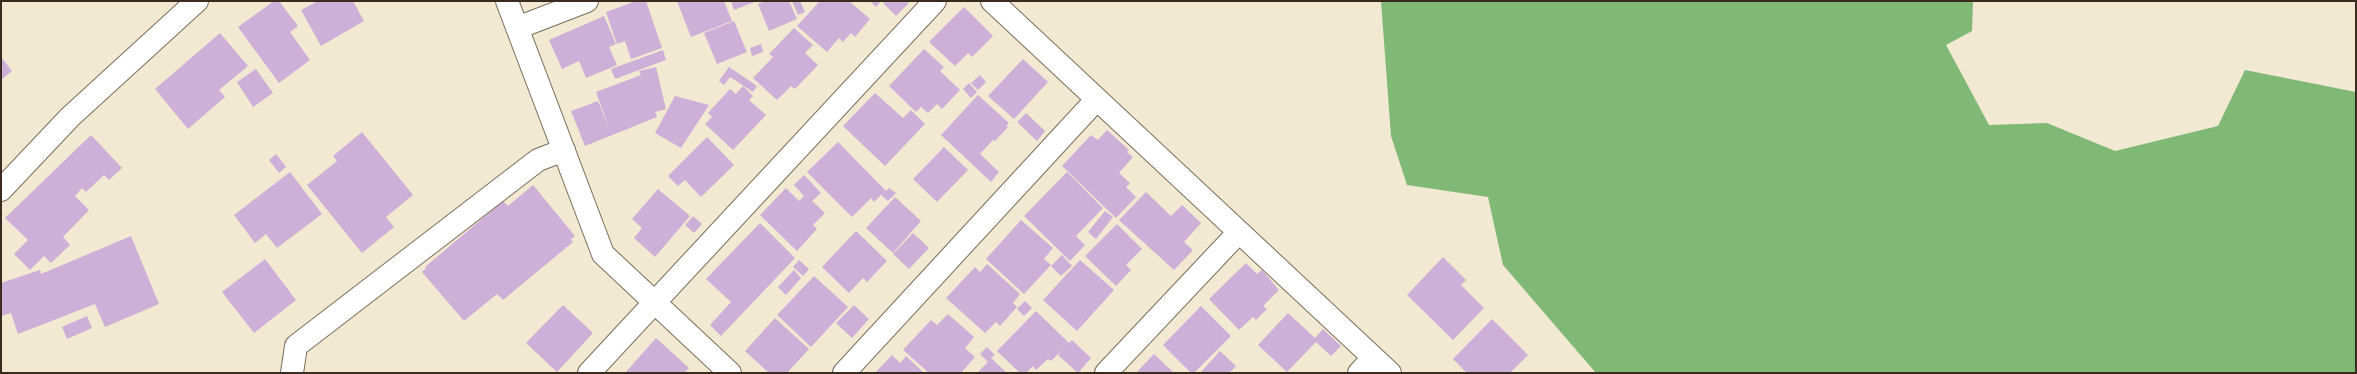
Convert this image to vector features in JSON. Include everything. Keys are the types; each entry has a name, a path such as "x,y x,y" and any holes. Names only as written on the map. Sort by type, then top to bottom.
{"street":[{"path":"1,190 70,117 197,1"},
{"path":"507,1 603,254 730,373"},
{"path":"517,28 587,1"},
{"path":"589,373 935,1"},
{"path":"992,1 1239,232 1366,365 1390,373"},
{"path":"844,373 1097,99"},
{"path":"292,373 296,346 538,160 564,150"},
{"path":"1106,373 1239,232"}],"green space":[{"path":"1381,1 1973,1 1972,31 1946,45 1989,125 2047,123 2115,151 2218,126 2245,70 2356,92 2356,373 1596,373 1503,265 1488,197 1407,185 1391,136"}],"building":[{"path":"274,1 279,1 298,26 290,32 310,60 279,83 238,27"},
{"path":"318,1 353,1 364,21 321,46 301,10"},
{"path":"636,1 646,1 662,48 631,59 625,41 617,44 606,12"},
{"path":"677,1 724,1 732,21 691,37"},
{"path":"731,1 757,1 734,10"},
{"path":"766,1 789,1 797,19 769,31 758,4"},
{"path":"792,1 800,1 805,12 798,15"},
{"path":"820,1 849,1 870,19 855,37 851,33 843,42 839,38 827,52 797,26"},
{"path":"870,1 881,1 876,7"},
{"path":"885,1 907,1 909,3 896,16 883,3"},
{"path":"964,7 993,36 972,57 968,53 955,66 929,42"},
{"path":"604,16 616,44 609,47 617,65 586,78 579,61 562,69 549,40"},
{"path":"734,21 747,52 717,64 704,33"},
{"path":"794,28 813,45 805,53 818,65 795,89 791,86 777,100 753,78 773,57 769,54"},
{"path":"220,33 248,66 219,90 225,97 188,129 155,89"},
{"path":"761,44 763,52 752,56 750,48"},
{"path":"924,49 944,67 940,71 960,90 942,109 937,104 928,113 921,107 916,112 889,86"},
{"path":"663,50 666,60 615,79 611,69"},
{"path":"1,57 12,71 1,80"},
{"path":"1023,59 1048,82 1014,119 988,96"},
{"path":"656,67 666,109 655,112 657,117 585,146 571,111 598,101 610,130 596,92 641,75 639,71"},
{"path":"729,67 757,86 753,92 730,77 724,85 719,81"},
{"path":"256,69 273,93 253,107 237,82"},
{"path":"980,75 986,82 978,90 971,83"},
{"path":"969,83 977,92 971,98 963,89"},
{"path":"743,86 753,96 749,100 766,115 733,150 705,124 712,117 708,113 730,89 736,94"},
{"path":"875,93 903,118 911,110 925,124 885,166 843,126"},
{"path":"978,95 1009,123 1006,126 1008,127 995,141 993,140 980,154 999,172 991,182 941,135"},
{"path":"675,96 709,105 681,148 655,133"},
{"path":"1026,113 1045,131 1037,141 1017,122"},
{"path":"1107,130 1129,150 1127,152 1133,157 1119,173 1130,183 1126,187 1136,197 1116,218 1062,166 1091,135 1098,140"},
{"path":"362,132 413,195 386,217 394,227 362,253 307,185 337,161 333,156"},
{"path":"91,135 122,168 109,180 104,175 86,192 82,188 75,196 89,210 63,237 70,245 51,263 44,256 30,270 14,254 28,240 5,218"},
{"path":"707,137 734,165 701,197 685,180 678,186 668,176"},
{"path":"838,142 886,191 889,188 896,193 888,201 881,195 874,202 871,198 852,217 807,172"},
{"path":"944,147 968,170 937,202 913,179"},
{"path":"276,154 286,167 279,173 269,160"},
{"path":"290,172 322,214 277,248 266,234 255,243 234,215"},
{"path":"1067,172 1103,208 1076,236 1085,245 1070,261 1024,216"},
{"path":"804,175 821,193 812,201 825,213 813,225 817,229 797,251 760,215 786,188 799,201 804,196 794,185"},
{"path":"533,185 575,236 571,239 573,242 503,300 497,294 464,321 422,272 426,268 425,267 503,201 508,206"},
{"path":"658,189 690,216 655,257 634,238 642,228 632,219"},
{"path":"1146,192 1171,216 1182,205 1201,223 1184,242 1193,250 1174,270 1119,220"},
{"path":"895,197 921,221 893,253 866,228"},
{"path":"1105,211 1113,217 1096,239 1088,232"},
{"path":"693,216 702,224 694,233 685,225"},
{"path":"1021,220 1053,248 1044,259 1051,265 1024,294 986,259"},
{"path":"760,223 795,258 721,336 710,325 731,302 706,279"},
{"path":"1117,224 1142,249 1126,265 1131,270 1116,286 1085,256"},
{"path":"856,231 887,261 867,282 863,278 849,293 822,267"},
{"path":"913,233 929,248 909,269 893,254"},
{"path":"131,236 159,304 105,327 95,304 18,334 11,313 1,316 1,283 40,270 41,274"},
{"path":"1062,255 1072,266 1061,276 1051,266"},
{"path":"1443,257 1466,280 1461,285 1484,308 1453,340 1407,295"},
{"path":"265,259 296,300 254,333 222,292"},
{"path":"799,260 809,269 803,276 793,267"},
{"path":"1080,260 1114,290 1077,331 1043,300"},
{"path":"1246,263 1257,274 1262,270 1279,290 1263,306 1267,309 1256,320 1253,317 1239,330 1209,299"},
{"path":"987,264 1020,294 1013,303 1017,307 1000,326 996,322 985,333 946,298 975,267 980,272"},
{"path":"794,270 801,278 786,295 778,287"},
{"path":"814,276 848,307 811,347 777,315"},
{"path":"1025,301 1032,308 1024,316 1017,309"},
{"path":"563,305 593,333 557,372 526,343"},
{"path":"854,305 869,319 852,338 836,323"},
{"path":"1201,306 1231,336 1194,373 1191,373 1163,345"},
{"path":"1036,311 1069,343 1072,340 1091,358 1078,373 1058,355 1065,347 1051,361 1048,359 1036,370 1033,366 1026,373 1020,373 997,351"},
{"path":"1288,313 1315,338 1323,329 1341,346 1331,356 1316,342 1287,372 1258,345"},
{"path":"948,314 974,337 965,348 975,357 961,373 929,373 903,350 931,320 937,325"},
{"path":"87,316 92,328 67,339 62,327"},
{"path":"775,318 809,349 787,373 769,373 745,351"},
{"path":"1492,319 1528,355 1510,373 1467,373 1453,359"},
{"path":"656,338 689,368 684,373 625,373"},
{"path":"987,347 995,355 991,358 1007,373 977,373 988,362 980,354"},
{"path":"1220,351 1236,366 1229,373 1200,373"},
{"path":"1154,354 1174,373 1136,373"},
{"path":"892,355 900,363 906,356 924,373 875,373"}]}
